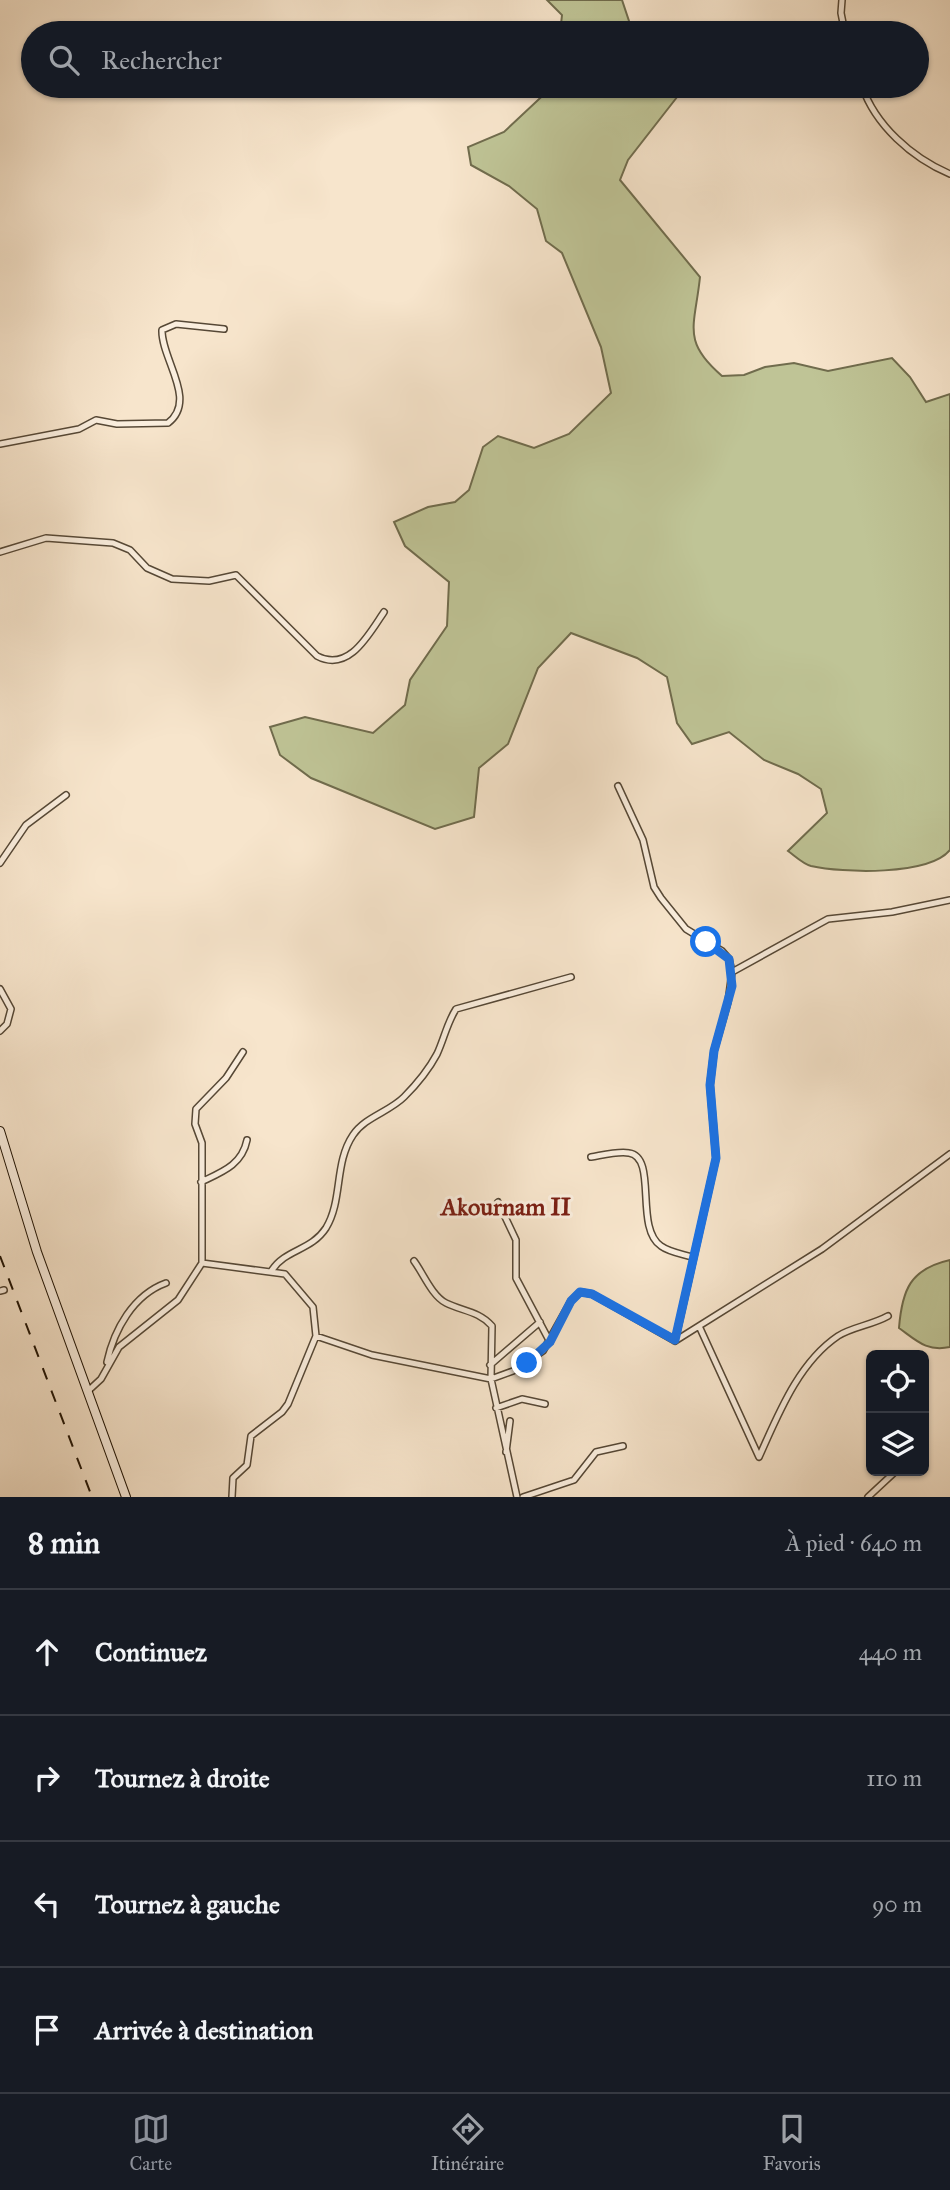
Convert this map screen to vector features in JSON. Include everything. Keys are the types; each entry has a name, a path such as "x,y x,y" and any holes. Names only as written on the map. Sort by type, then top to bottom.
{"street":[{"path":"842,0 842,21"},
{"path":"867,98 873,113 899,140 925,160 950,174"},
{"path":"0,444 79,429 96,419 117,424 168,423 178,412 180,397 162,330 176,324 224,328"},
{"path":"0,552 46,538 113,543 130,550 146,568 172,579 209,582 236,575 317,656 329,661 351,654 384,612"},
{"path":"618,786 643,840 654,887 686,929 722,951 729,959 732,972 728,1002 714,1051 710,1085 716,1158 675,1340"},
{"path":"0,863 26,825 66,795"},
{"path":"732,972 828,919 892,912 950,901"},
{"path":"272,1270 286,1254 307,1248 323,1232 333,1211 344,1153 352,1137 360,1126 406,1095 437,1054 456,1009 571,976"},
{"path":"0,989 11,1009 8,1024 0,1031"},
{"path":"88,1391 101,1379 114,1353 135,1331 178,1300 202,1263 202,1143 195,1124 195,1108 226,1078 243,1052"},
{"path":"0,1132 37,1252 126,1497"},
{"path":"201,1182 229,1168 243,1153 247,1140"},
{"path":"591,1157 626,1152 637,1157 643,1165 645,1208 653,1237 660,1246 692,1257"},
{"path":"675,1340 822,1249 950,1154"},
{"path":"498,1202 516,1240 516,1278 550,1342"},
{"path":"415,1261 438,1296 446,1303 475,1312 492,1325 494,1332 489,1364 491,1380 505,1455 517,1497"},
{"path":"202,1263 272,1270 289,1278 308,1300 316,1318 316,1336 288,1404 282,1412 251,1436 247,1465 233,1478 233,1497"},
{"path":"106,1368 110,1348 130,1311 152,1289 166,1283"},
{"path":"316,1336 372,1355 491,1380 527,1363 550,1342 571,1301 580,1292 592,1294 675,1340"},
{"path":"699,1326 759,1457 785,1400 809,1364 838,1335 888,1317"},
{"path":"489,1364 540,1322"},
{"path":"496,1408 522,1399 545,1404"},
{"path":"505,1455 510,1421"},
{"path":"523,1497 574,1480 596,1452 624,1446"},
{"path":"868,1497 892,1476"}],"green space":[{"path":"547,0 622,0 629,21 561,21 562,15"},
{"path":"540,98 676,98 628,160 620,180 700,277 694,332 701,353 709,364 722,376 744,375 765,367 794,363 828,371 892,358 910,377 926,402 950,394 950,850 939,858 905,868 863,871 805,864 788,851 827,813 821,789 798,774 764,760 729,732 692,744 677,723 667,677 637,658 571,633 538,668 508,744 479,768 474,817 435,829 311,778 280,755 270,727 305,717 373,733 405,705 410,680 447,626 449,582 405,546 394,522 428,507 455,502 469,490 483,447 498,436 534,448 569,434 611,393 601,347 562,253 546,241 537,209 509,186 471,165 468,147 504,132"},
{"path":"950,1260 950,1347 929,1347 899,1328 900,1315 906,1292 917,1275 936,1264"}],"railway":[{"path":"0,1256 92,1497"}],"district":[{"name":"Akournam II","path":"506,1207"}],"route":[{"path":"527,1363 550,1342 574,1296 580,1292 592,1294 675,1340 716,1158 710,1085 714,1051 732,986 729,959 722,951 706,942"}]}
